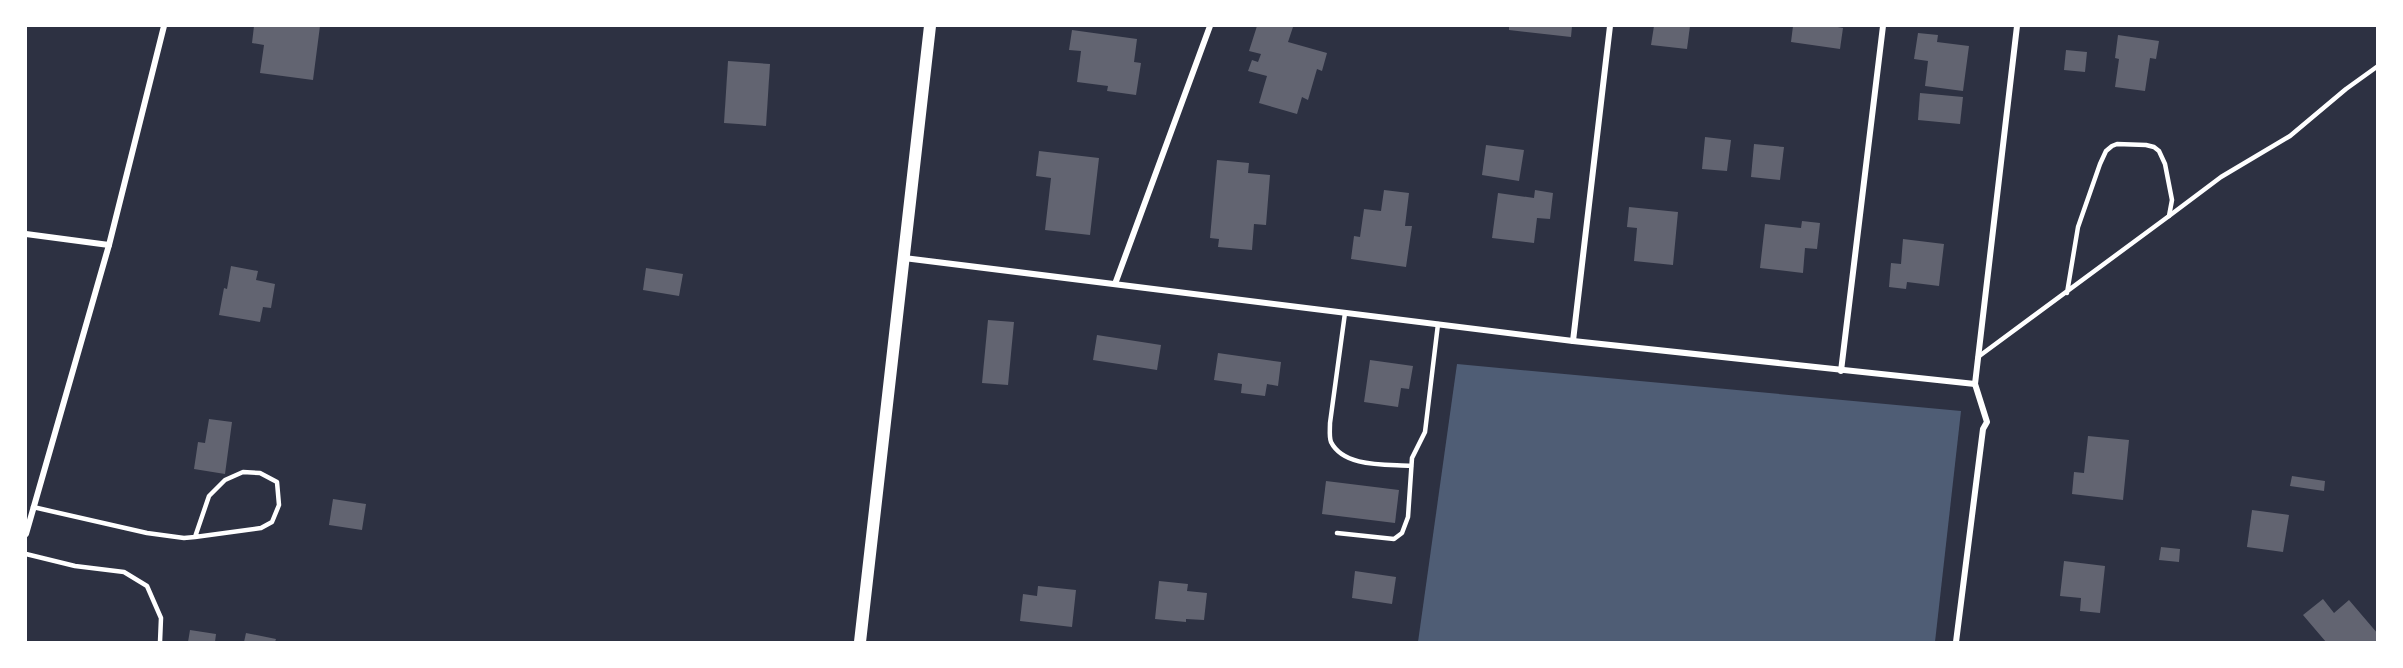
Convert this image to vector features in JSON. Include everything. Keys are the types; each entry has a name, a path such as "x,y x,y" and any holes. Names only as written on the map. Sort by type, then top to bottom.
{"main road":[{"path":"860,642 930,26"}],"street":[{"path":"26,534 109,245 164,26"},
{"path":"1115,284 1210,26"},
{"path":"1574,341 1610,26"},
{"path":"1840,371 1882,26"},
{"path":"1956,642 1983,429 1987,422 1975,384 2017,26"},
{"path":"26,234 109,245"},
{"path":"904,258 1574,341 1975,384"}],"lane":[{"path":"1978,357 2221,177 2290,136 2346,89 2378,66"},
{"path":"2067,293 2078,227 2100,164 2112,146 2117,144 2146,145 2159,151 2165,164 2172,200 2169,216"},
{"path":"1345,313 1330,423 1330,440 1338,451 1350,460 1411,466"},
{"path":"1337,533 1394,539 1402,533 1408,517 1411,466 1415,450 1421,444 1425,432 1437,324"},
{"path":"33,507 147,533 184,538 195,537 261,528 272,522 279,505 277,482 260,473 243,472 225,480 209,496 195,537"},
{"path":"26,554 75,566 124,572 147,586 161,618 160,642"}],"water":[{"path":"1457,364 1961,411 1935,642 1418,642"}],"building":[{"path":"254,26 320,26 313,80 260,73 264,45 252,43"},
{"path":"1257,26 1293,27 1288,42 1327,53 1322,71 1317,69 1308,100 1302,97 1297,114 1259,103 1267,76 1248,71 1252,60 1258,62 1261,54 1249,51"},
{"path":"1509,26 1572,26 1571,37 1509,30"},
{"path":"1654,26 1690,26 1687,49 1651,45"},
{"path":"1793,26 1843,28 1840,49 1791,42"},
{"path":"1072,30 1137,39 1134,62 1141,63 1136,95 1107,91 1108,86 1077,82 1081,51 1069,50"},
{"path":"1918,33 1938,35 1937,42 1969,46 1963,91 1925,86 1928,61 1914,59"},
{"path":"2118,35 2159,41 2156,59 2150,58 2145,91 2115,87 2119,59 2115,58"},
{"path":"2066,50 2087,52 2085,72 2064,70"},
{"path":"728,61 770,64 766,126 724,123"},
{"path":"1920,93 1963,97 1960,124 1918,120"},
{"path":"1705,137 1731,140 1727,171 1702,169"},
{"path":"1754,144 1784,147 1780,180 1751,177"},
{"path":"1486,145 1524,150 1519,181 1482,175"},
{"path":"1039,151 1099,158 1090,235 1045,230 1051,178 1036,176"},
{"path":"1217,160 1249,163 1248,173 1270,175 1266,225 1254,224 1252,250 1218,247 1219,239 1210,238"},
{"path":"1384,190 1409,193 1405,226 1412,226 1406,267 1351,259 1354,236 1360,237 1364,209 1381,211"},
{"path":"1535,190 1553,193 1550,219 1537,218 1534,243 1492,238 1498,193 1534,198"},
{"path":"1629,207 1678,212 1673,265 1634,261 1637,228 1627,227"},
{"path":"1802,221 1820,223 1817,249 1805,248 1803,273 1760,268 1765,224 1801,228"},
{"path":"1903,239 1944,244 1939,286 1907,282 1906,289 1889,287 1891,263 1901,264"},
{"path":"231,266 258,271 256,280 275,284 271,308 263,307 260,322 219,315"},
{"path":"646,268 683,274 679,296 643,290"},
{"path":"988,320 1014,322 1008,385 982,383"},
{"path":"1097,335 1161,345 1157,370 1093,360"},
{"path":"1218,353 1281,362 1278,386 1267,384 1265,396 1241,393 1242,384 1214,380"},
{"path":"1370,360 1413,366 1409,389 1401,388 1398,407 1364,402"},
{"path":"209,419 232,422 225,474 194,469 198,442 205,443"},
{"path":"2088,436 2129,440 2123,500 2072,494 2074,472 2084,473"},
{"path":"2292,476 2325,481 2324,491 2290,486"},
{"path":"1326,481 1399,490 1395,523 1322,514"},
{"path":"333,499 366,504 362,530 329,525"},
{"path":"2252,510 2289,515 2283,552 2247,547"},
{"path":"2161,547 2180,549 2179,562 2159,560"},
{"path":"2064,561 2105,566 2100,613 2080,611 2081,598 2060,596"},
{"path":"1355,571 1396,577 1392,604 1352,598"},
{"path":"1159,581 1188,584 1187,591 1207,593 1204,620 1186,619 1186,622 1155,619"},
{"path":"1038,586 1076,590 1072,627 1020,621 1023,594 1037,596"},
{"path":"2323,599 2334,613 2349,600 2378,634 2378,640 2375,642 2326,642 2303,615"},
{"path":"190,630 216,634 215,642 188,642"},
{"path":"246,633 276,639 275,642 244,642"}]}
